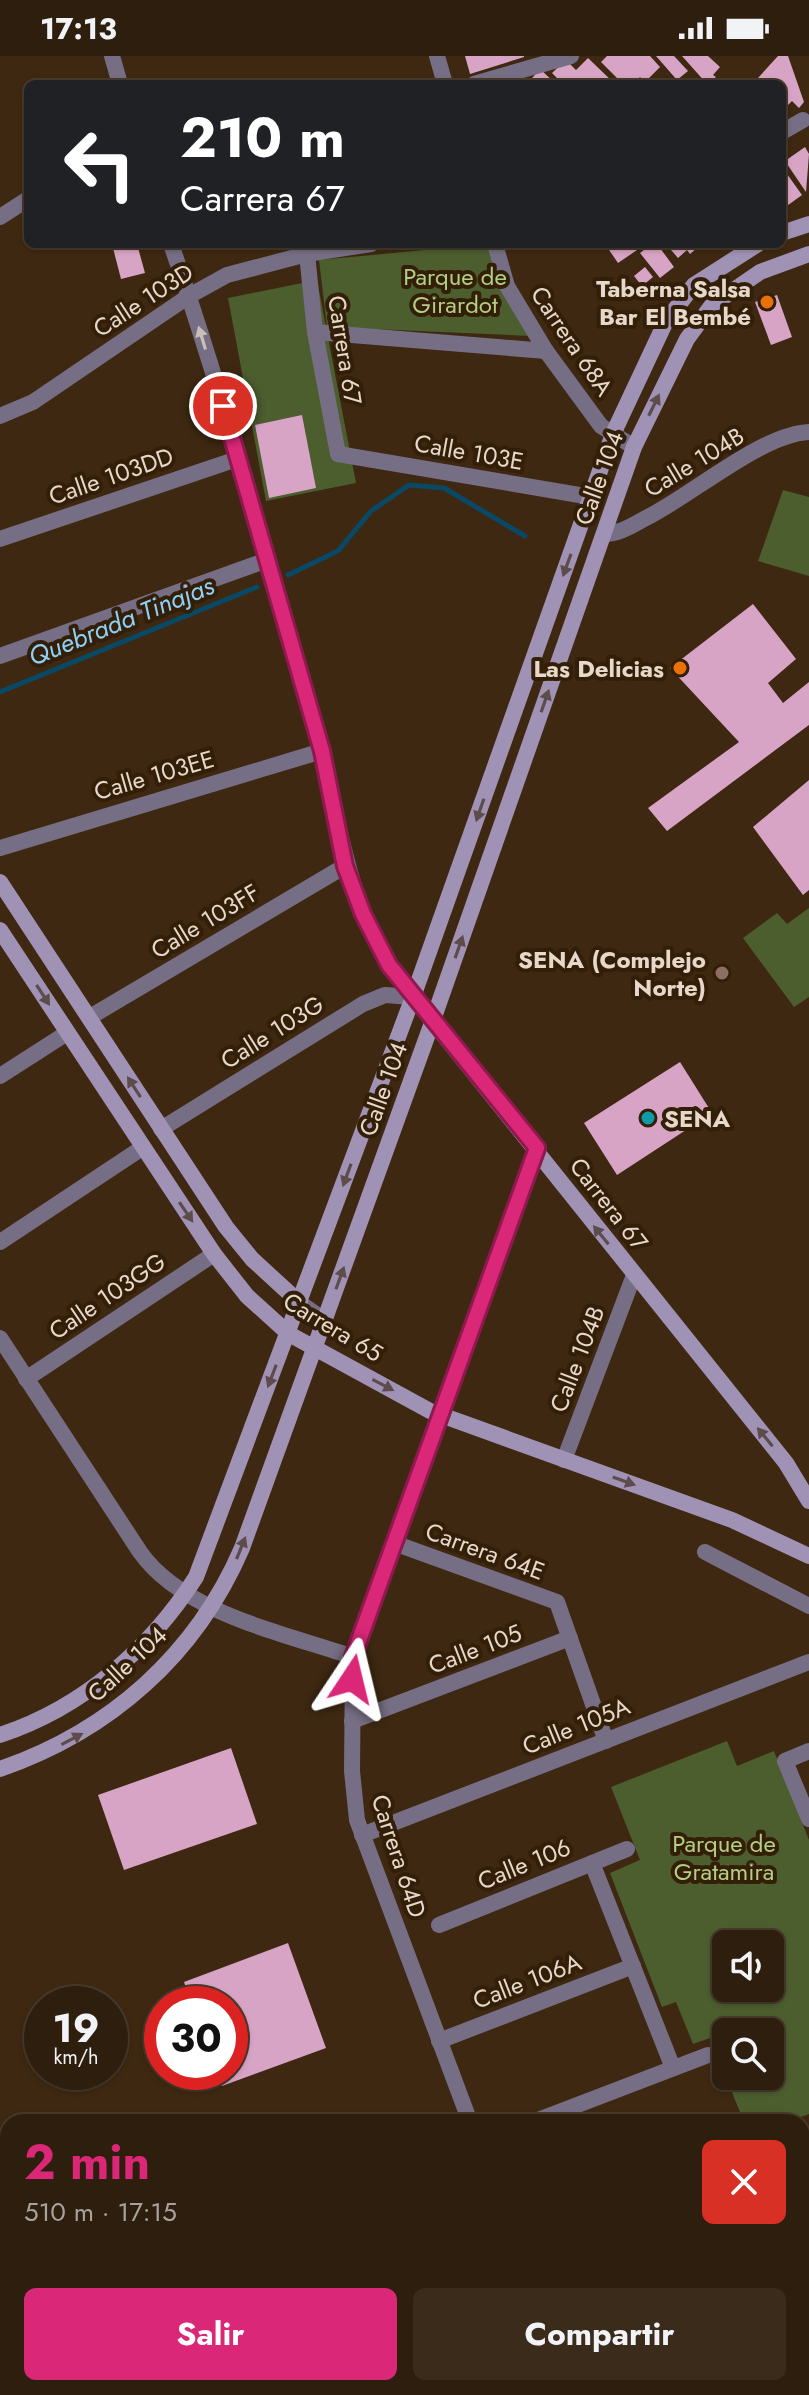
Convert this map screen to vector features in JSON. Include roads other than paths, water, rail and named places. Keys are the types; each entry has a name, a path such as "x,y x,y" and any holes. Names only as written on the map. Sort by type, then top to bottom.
{"main road":[{"path":"786,232 809,224"},
{"name":"Calle 104","path":"0,1735 43,1717 97,1684 139,1649 185,1594 204,1558 413,997 613,434 666,321 694,285 752,248"},
{"name":"Calle 104","path":"0,1769 73,1739 131,1699 184,1645 212,1607 242,1548 433,1020 634,447 687,339 712,305 760,272 809,254"},
{"name":"Carrera 65","path":"0,882 233,1235 252,1259 300,1303"},
{"name":"Carrera 65","path":"0,930 214,1254 247,1296 289,1334 440,1415 732,1520 809,1556"},
{"name":"Carrera 67","path":"413,997 537,1148 634,1275 786,1463 809,1501"}],"street":[{"path":"112,56 119,80"},
{"path":"437,56 444,80"},
{"path":"488,80 571,56"},
{"path":"786,130 803,120"},
{"path":"0,217 24,202"},
{"name":"Carrera 67","path":"172,248 322,751 345,866 372,935 413,997"},
{"name":"Calle 103D","path":"0,416 33,402 189,296 227,275 307,254 345,248"},
{"name":"Carrera 68A","path":"496,248 507,286 546,351 601,426 634,447"},
{"name":"Carrera 67","path":"307,254 315,332 338,454"},
{"path":"315,332 546,351"},
{"name":"Calle 104B","path":"604,534 615,534 654,514 779,439 809,432"},
{"name":"Calle 103E","path":"338,454 591,497"},
{"name":"Calle 103DD","path":"0,539 237,459"},
{"path":"0,656 267,560"},
{"name":"Calle 103EE","path":"0,848 322,751"},
{"name":"Calle 103FF","path":"90,1017 345,866"},
{"name":"Calle 103G","path":"161,1129 363,1004 385,995 413,997"},
{"path":"0,1076 67,1033"},
{"path":"0,1242 142,1148"},
{"name":"Carrera 64D","path":"467,2114 362,1835 354,1802 353,1657 537,1148"},
{"name":"Calle 103GG","path":"26,1379 214,1254"},
{"name":"Calle 104B","path":"564,1460 634,1275"},
{"name":"Carrera 65","path":"300,1303 324,1320"},
{"path":"0,1338 151,1568 185,1594 212,1607 353,1657"},
{"name":"Carrera 64E","path":"394,1543 557,1602 606,1741"},
{"path":"705,1552 809,1606"},
{"name":"Calle 105","path":"352,1721 570,1638"},
{"name":"Calle 105A","path":"362,1835 809,1662"},
{"path":"809,1751 785,1761 809,1819"},
{"name":"Calle 106","path":"439,1925 627,1849"},
{"path":"592,1863 673,2068"},
{"name":"Calle 106A","path":"439,2041 633,1966"},
{"path":"554,2114 708,2055"}],"waterway":[{"name":"Quebrada Tinajas","path":"288,575 338,551 371,511 409,485 444,488 525,536"},
{"name":"Quebrada Tinajas","path":"0,692 257,587"}],"place":[{"name":"Taberna Salsa Bar El Bembé","path":"767,302"},
{"name":"Las Delicias","path":"680,668"},
{"name":"SENA (Complejo Norte)","path":"722,973"},
{"name":"SENA","path":"648,1118"}],"park label":[{"name":"Parque de Girardot","path":"455,290"},
{"name":"Parque de Gratamira","path":"724,1857"}]}
